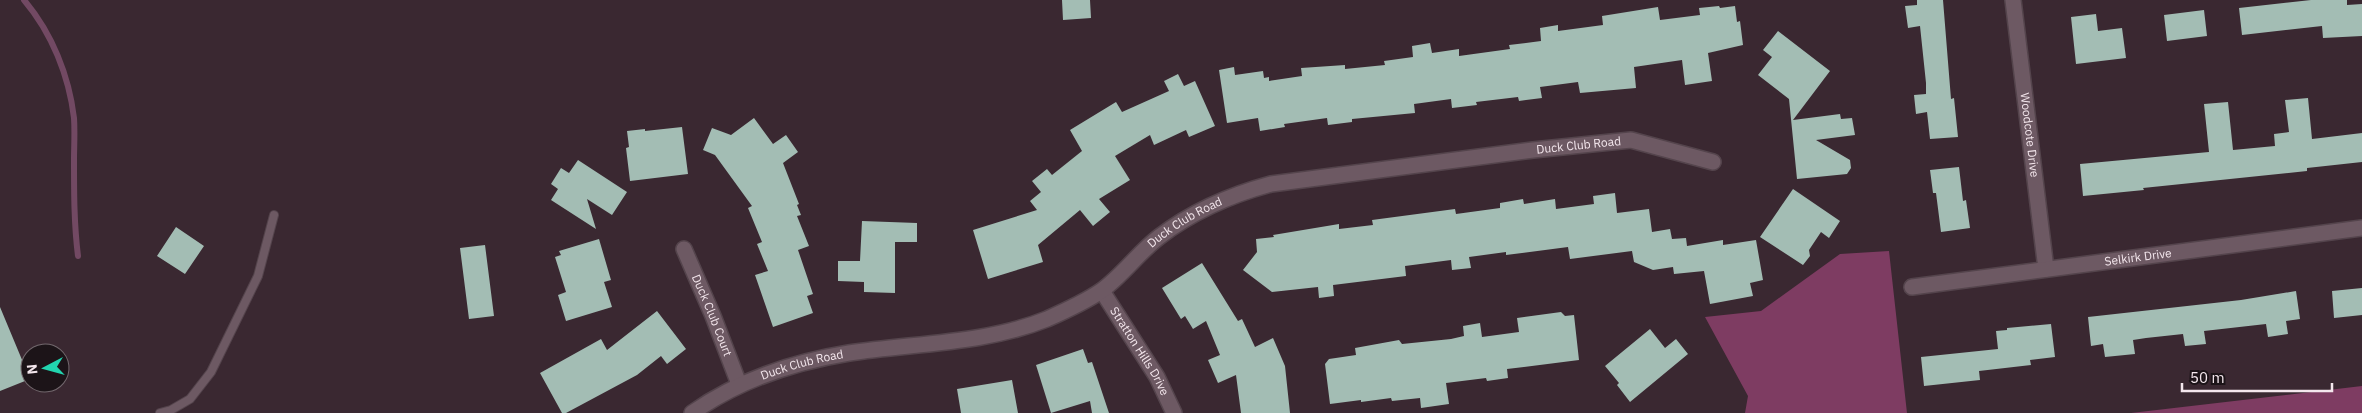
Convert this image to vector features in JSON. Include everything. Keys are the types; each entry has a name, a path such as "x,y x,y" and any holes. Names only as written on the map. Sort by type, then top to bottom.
{"street":[{"name":"Woodcote Drive","path":"2013,0 2046,269"},
{"name":"Duck Club Road","path":"692,413 739,384 770,372 846,354 936,343 1020,327 1045,320 1102,291 1139,253 1185,219 1241,192 1271,184 1533,150 1631,140 1713,162"},
{"name":"Selkirk Drive","path":"1912,287 2362,228"},
{"name":"Duck Club Court","path":"684,249 714,316 739,384"},
{"name":"Stratton Hills Drive","path":"1102,291 1157,377 1174,413"}],"lane":[{"path":"160,413 190,400 211,372 258,276 274,215"}],"shaded area":[{"path":"1889,251 1907,413 1745,413 1748,396 1705,317 1761,311 1840,254"},
{"path":"2362,386 2362,413 2131,413"}],"building":[{"path":"1062,0 1090,0 1091,18 1063,20"},
{"path":"1917,0 1943,0 1951,99 1954,98 1958,137 1930,139 1927,112 1916,114 1914,95 1926,94 1926,83 1920,26 1908,28 1905,6 1917,5"},
{"path":"2311,0 2347,0 2347,5 2362,4 2362,36 2323,38 2322,26 2242,35 2239,8"},
{"path":"1719,6 1720,8 1735,6 1737,22 1740,21 1743,45 1708,53 1712,81 1685,85 1682,60 1634,67 1636,88 1580,93 1578,82 1540,87 1542,98 1519,101 1518,97 1476,102 1477,105 1452,108 1451,99 1414,104 1415,113 1352,119 1352,122 1328,125 1327,118 1284,124 1285,127 1260,131 1258,118 1227,123 1219,70 1234,67 1235,75 1263,71 1264,78 1269,77 1269,81 1302,76 1301,68 1345,65 1345,69 1385,65 1384,61 1413,57 1412,46 1430,43 1432,53 1459,49 1459,56 1510,49 1509,45 1541,41 1540,28 1558,25 1558,31 1603,25 1602,16 1658,7 1660,20 1700,15 1699,8"},
{"path":"2204,10 2207,36 2167,41 2164,15"},
{"path":"2096,14 2098,31 2122,28 2126,58 2076,64 2071,17"},
{"path":"1778,31 1830,71 1793,120 1840,114 1841,119 1852,118 1855,135 1816,140 1850,160 1851,168 1847,174 1797,179 1789,99 1758,75 1772,57 1763,50"},
{"path":"1178,74 1184,86 1195,81 1215,126 1189,137 1186,130 1154,145 1150,135 1115,156 1130,180 1099,199 1110,212 1093,226 1080,210 1038,245 1043,262 988,279 973,230 1037,210 1030,201 1041,192 1032,181 1047,169 1052,175 1082,151 1070,130 1116,102 1122,112 1169,91 1164,81"},
{"path":"2308,98 2312,139 2362,133 2362,162 2307,168 2307,171 2083,196 2080,164 2209,152 2204,104 2228,102 2233,150 2275,146 2274,134 2289,132 2285,100"},
{"path":"754,118 773,144 786,135 798,152 783,163 799,204 797,205 801,215 797,216 809,246 798,250 813,294 807,296 813,313 773,327 755,275 768,271 757,244 762,242 748,208 752,206 715,155 703,150 712,128 731,135"},
{"path":"682,127 688,174 630,181 626,148 629,147 627,131"},
{"path":"578,160 627,192 612,215 587,199 596,229 551,200 558,189 551,184 561,168 569,173"},
{"path":"1959,167 1963,201 1966,200 1970,228 1941,232 1936,193 1933,193 1930,170"},
{"path":"1793,189 1840,221 1829,238 1821,232 1809,250 1810,256 1803,265 1760,237"},
{"path":"1615,193 1617,213 1649,209 1652,232 1670,229 1672,239 1686,238 1687,246 1723,240 1723,245 1756,240 1763,280 1750,283 1753,296 1710,304 1704,271 1674,274 1673,267 1653,270 1634,262 1632,251 1570,259 1568,247 1506,255 1506,252 1469,257 1471,268 1452,270 1451,260 1405,266 1406,276 1333,285 1334,296 1319,298 1318,287 1272,292 1243,270 1257,252 1256,239 1274,237 1273,235 1339,224 1339,229 1373,225 1372,220 1455,209 1456,214 1500,208 1500,203 1523,199 1524,204 1555,199 1556,209 1594,204 1593,196"},
{"path":"862,221 917,223 917,242 895,242 895,293 864,292 864,282 838,281 838,261 860,261"},
{"path":"176,227 204,246 185,274 157,256"},
{"path":"599,239 611,280 604,282 612,307 566,321 558,295 566,292 555,257 561,255 559,251"},
{"path":"485,245 494,316 469,319 460,248"},
{"path":"1202,263 1238,321 1242,319 1255,347 1273,338 1285,366 1290,413 1241,413 1236,375 1218,383 1208,360 1220,355 1206,321 1193,329 1185,316 1181,319 1162,288"},
{"path":"2362,288 2362,315 2334,318 2332,291"},
{"path":"2296,291 2300,319 2286,321 2288,334 2268,337 2266,324 2204,331 2206,344 2185,346 2183,334 2146,338 2133,340 2135,354 2105,357 2103,344 2091,346 2088,317 2241,300"},
{"path":"0,307 20,355 20,383 0,391"},
{"path":"657,311 686,349 667,364 661,356 637,375 566,413 562,413 540,373 601,339 607,350"},
{"path":"1561,312 1565,316 1574,315 1579,360 1507,369 1508,378 1487,381 1486,378 1446,383 1449,404 1421,408 1420,398 1392,401 1391,398 1330,404 1325,364 1329,359 1356,355 1355,348 1399,340 1402,344 1451,339 1464,336 1463,326 1480,323 1482,337 1519,332 1517,318"},
{"path":"2051,324 2055,357 2030,360 2031,365 1979,371 1980,380 1924,386 1921,357 1998,349 1996,331 2007,330 2007,328"},
{"path":"1650,329 1665,348 1676,339 1688,354 1630,402 1617,385 1619,383 1605,366"},
{"path":"1083,349 1088,363 1092,362 1109,413 1092,413 1090,401 1051,413 1036,365"},
{"path":"1012,380 1018,413 961,413 957,389"}],"waterway":[{"path":"24,0 43,26 51,41 58,56 72,102 74,118 74,208 78,256"}]}
